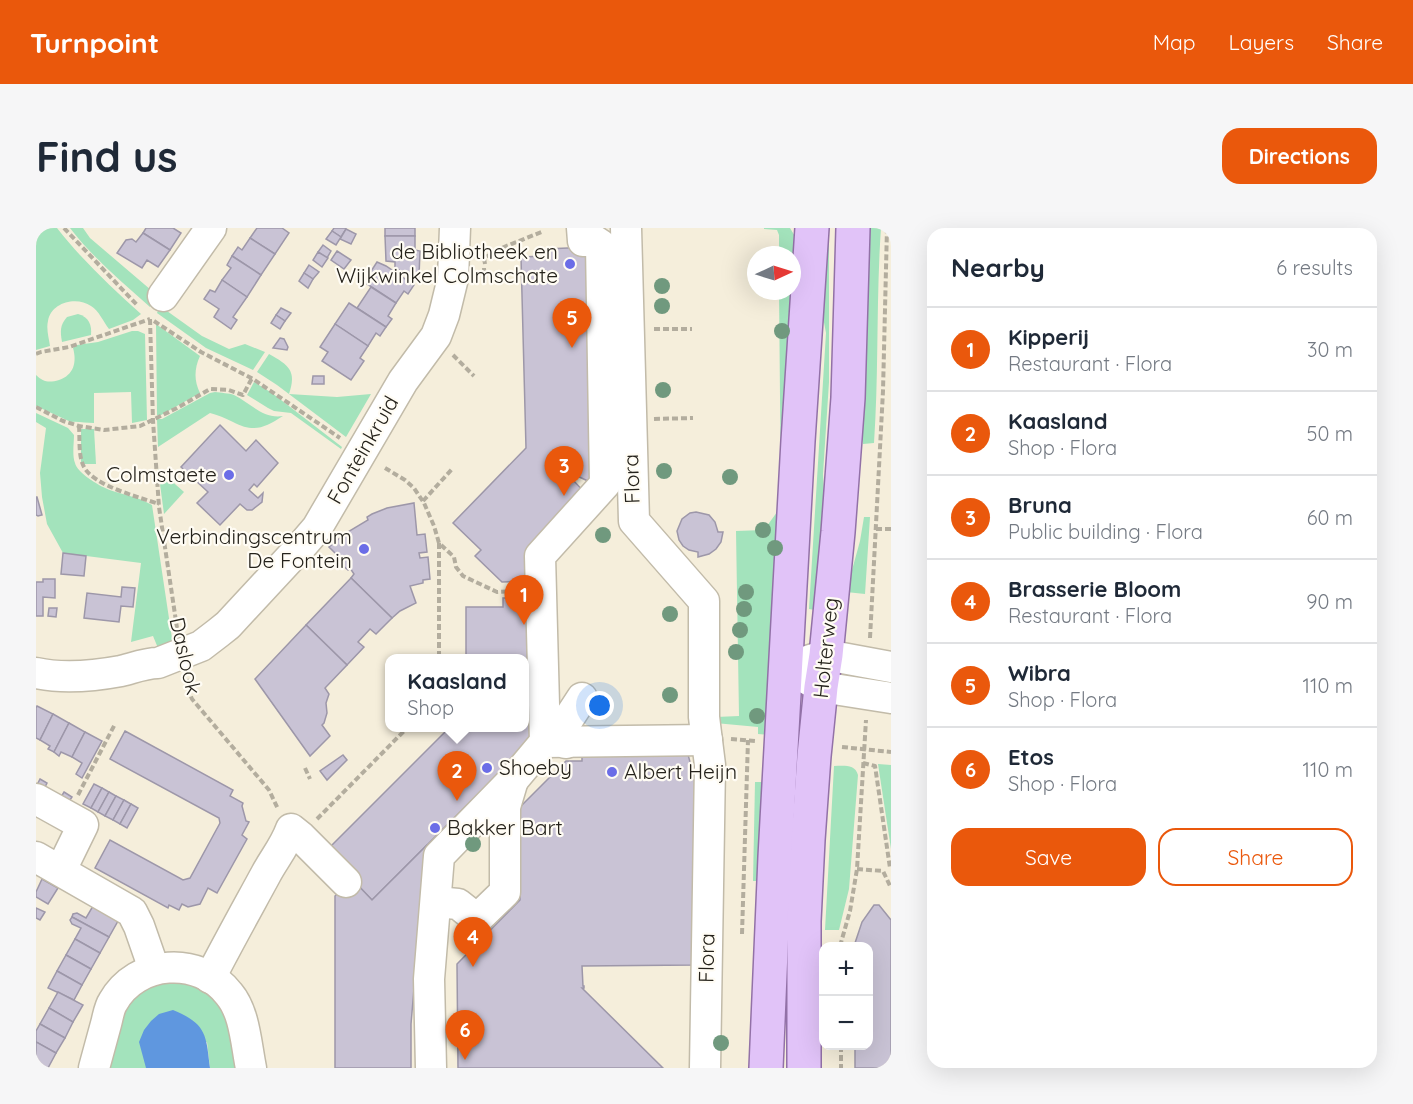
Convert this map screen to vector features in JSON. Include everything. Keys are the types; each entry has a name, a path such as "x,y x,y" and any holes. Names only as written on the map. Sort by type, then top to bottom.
{"main road":[{"name":"Holterweg","path":"766,1068 775,857 812,228"},
{"name":"Holterweg","path":"804,1068 804,921 814,756 838,532 849,389 853,228"}],"street":[{"path":"152,308 211,228"},
{"name":"Fonteinkruid","path":"36,673 64,676 111,673 158,663 201,646 228,625 317,528 404,381 436,336 453,278 455,228"},
{"name":"Flora","path":"556,743 541,589 540,556 605,484 601,245 592,239 583,241 582,228"},
{"name":"Flora","path":"626,228 634,521 704,601 704,717 710,765 705,1068"},
{"path":"786,667 826,655 880,665"},
{"path":"786,667 821,687 879,696"},
{"path":"431,1068 429,979 439,856 513,780 556,743 582,698"},
{"path":"556,743 707,740"},
{"path":"436,902 458,904 477,919 505,892 505,807 513,780"},
{"path":"36,798 83,825 49,863 132,912 140,926 154,969"},
{"path":"302,826 301,837 346,882"},
{"path":"210,978 287,840 302,826"},
{"path":"94,1068 112,1004 123,987 135,978 163,967 185,968 210,978 230,994 241,1020 250,1068"}],"path":[{"path":"64,228 201,352 252,378 347,442"},
{"name":"Holterweg","path":"880,665 876,529 883,391 885,271 889,246 887,228"},
{"path":"485,284 484,258 504,247 544,231"},
{"path":"36,354 69,347 152,308"},
{"name":"Daslook","path":"152,308 153,421 159,504 188,688 192,699 268,790 284,822 302,826"},
{"path":"628,330 692,329"},
{"path":"450,352 474,376"},
{"path":"36,407 63,421 79,426 104,430 140,426 210,389 229,390 243,395 252,378"},
{"path":"631,420 693,418"},
{"path":"79,426 80,451 84,468 94,479 159,504"},
{"path":"385,468 414,488 423,501 439,543 439,654"},
{"path":"423,501 453,468"},
{"path":"876,529 891,529"},
{"path":"439,543 454,557 456,567 463,576 497,592 541,589"},
{"path":"841,942 850,911 857,869 866,719 879,696"},
{"path":"68,816 115,724"},
{"path":"302,826 403,732"},
{"path":"863,749 891,752"},
{"path":"857,869 884,871 890,868 875,766 863,764"},
{"path":"305,768 310,779"},
{"path":"884,871 891,888"},
{"path":"841,1050 841,1068"}],"green space":[{"path":"36,228 57,228 97,273 141,314 133,320 109,329 99,313 85,303 72,301 59,305 50,314 48,321 50,346 36,350"},
{"path":"70,228 83,228 90,238 158,296 150,307 98,260"},
{"path":"790,228 796,238 796,246 779,246 777,230 764,229"},
{"path":"863,228 881,228 874,443 863,444 859,412"},
{"path":"823,236 829,236 829,382 823,474 827,546 820,611 809,609 826,333 819,296"},
{"path":"779,300 793,300 770,735 758,734 758,727 715,723 716,717 739,716 736,531 764,530 780,508"},
{"path":"160,306 202,336 229,349 245,344 265,352 253,370 206,348 157,313"},
{"path":"78,314 89,322 91,335 62,342 63,323 67,317"},
{"path":"156,324 200,356 196,375 200,393 161,415 157,415"},
{"path":"132,331 145,334 147,420 132,423 131,392 94,393 94,423 71,422 36,406 36,375 49,382 64,378 73,367 75,358 73,348 77,345 98,342"},
{"path":"269,354 290,370 292,380 289,394 337,397 371,394 346,437 257,372"},
{"path":"254,382 272,393 342,447 341,449 291,413 274,411 247,395"},
{"path":"215,392 234,395 269,415 283,416 270,424 253,428 210,413 158,447 157,419 162,419"},
{"path":"36,413 68,428 74,435 75,463 87,477 109,490 152,505 173,645 158,648 153,636 131,642 141,563 63,553 47,524 40,473 46,428 36,422"},
{"path":"81,429 94,429 96,464 81,464"},
{"path":"158,469 184,492 164,514"},
{"path":"864,517 870,517 865,594 846,592 860,541"},
{"path":"878,764 891,765 891,849"},
{"path":"834,766 852,767 858,775 849,889 839,930 825,930"},
{"path":"755,782 768,782 766,823 756,881 753,881"},
{"path":"183,982 203,989 220,1007 228,1026 237,1068 210,1068 207,1042 146,1062 146,1068 108,1068 120,1019 133,998 154,984"}],"water":[{"path":"173,1010 193,1020 203,1032 210,1068 146,1068 139,1042 144,1030 159,1014"}],"building":[{"path":"146,228 173,228 181,233 170,250 143,233"},
{"path":"257,228 282,228 289,233 275,254 250,238"},
{"path":"334,228 346,229 341,237 332,231"},
{"path":"385,228 415,228 415,236 385,236"},
{"path":"346,229 356,234 351,244 340,239"},
{"path":"332,231 341,237 336,245 326,239"},
{"path":"143,233 170,250 158,267 147,260 142,268 117,253 126,240 132,239 136,242"},
{"path":"385,236 415,236 415,250 420,251 419,276 416,281 395,267 395,262 386,261"},
{"path":"250,238 275,254 261,275 232,256 238,247 242,250"},
{"path":"323,245 331,251 327,258 318,252"},
{"path":"590,247 592,477 588,481 575,475 572,479 589,497 535,581 502,582 475,556 481,550 453,523 526,448 521,257 546,256 546,249"},
{"path":"337,251 351,260 344,269 331,260"},
{"path":"318,252 328,258 322,267 313,260"},
{"path":"232,256 261,275 247,297 222,280 231,268 227,265"},
{"path":"377,262 414,285 408,294 404,291 396,303 364,282"},
{"path":"309,265 319,272 313,279 304,273"},
{"path":"304,273 313,279 308,288 299,281"},
{"path":"222,280 247,297 233,317 237,320 231,329 214,317 219,309 204,299 210,290 215,292"},
{"path":"371,287 396,303 388,316 392,319 386,327 357,308"},
{"path":"349,303 386,327 380,336 376,333 368,346 335,324"},
{"path":"281,308 291,313 285,321 276,315"},
{"path":"276,315 285,321 280,329 271,323"},
{"path":"335,324 368,346 360,358 364,361 351,380 322,361 328,352 320,347"},
{"path":"280,338 284,339 287,350 273,348"},
{"path":"313,376 324,376 324,384 312,384"},
{"name":"Colmstaete","path":"220,425 246,451 256,440 278,463 257,487 254,484 249,490 258,498 263,493 262,502 252,510 247,510 240,504 220,525 197,503 208,492 181,467"},
{"path":"36,497 42,515 38,516 36,515"},
{"path":"414,503 417,535 425,534 427,552 419,553 420,558 428,557 430,579 410,586 416,603 392,618 351,578 354,574 350,568 348,570 335,559 338,556 329,547 346,533 368,520 367,517 372,514 387,508"},
{"path":"696,512 709,515 715,522 718,532 723,532 721,542 716,549 698,557 698,552 683,546 677,531 682,519"},
{"path":"63,553 86,556 84,576 61,574"},
{"path":"351,578 392,618 376,634 370,629 358,642 364,647 347,665 306,625"},
{"path":"43,579 55,579 55,598 43,597 43,616 36,616 36,582 43,582"},
{"path":"122,587 135,588 133,607 121,606 119,622 84,618 87,593 121,597"},
{"path":"503,598 520,598 533,611 534,738 372,900 352,879 358,873 331,846 445,732 529,732 529,654 466,654 466,607 503,607"},
{"path":"49,608 57,608 56,617 48,616"},
{"path":"306,625 347,665 325,688 329,694 326,703 327,713 322,725 330,736 310,756 255,679"},
{"path":"37,706 53,714 40,740 36,738"},
{"path":"53,714 69,723 54,752 48,749 50,746 40,740"},
{"path":"69,723 85,732 72,757 61,752 59,756 54,752"},
{"path":"125,731 233,790 230,796 243,803 246,821 249,822 242,835 247,839 217,893 208,888 200,904 188,907 182,904 179,910 169,905 168,908 95,868 110,840 183,880 190,878 220,823 219,818 110,759"},
{"path":"85,732 102,741 82,778 76,774 82,763 72,757"},
{"path":"582,751 687,751 695,780 694,965 582,966 584,988 582,988 663,1068 458,1068 457,964 520,900 520,807 566,761 582,761"},
{"path":"343,755 347,760 327,780 320,771"},
{"path":"40,779 47,783 42,793 36,787"},
{"path":"94,784 102,788 91,808 83,804"},
{"path":"102,788 109,792 98,812 91,808"},
{"path":"64,792 72,797 66,806 58,802"},
{"path":"109,792 116,796 105,816 98,812"},
{"path":"116,796 124,800 113,820 105,816"},
{"path":"124,800 131,804 120,824 113,820"},
{"path":"131,804 138,808 127,828 120,824"},
{"path":"426,846 411,1024 411,1068 335,1068 335,896 352,879 372,900"},
{"path":"42,879 58,888 48,904 36,897"},
{"path":"874,905 879,905 891,920 891,1068 855,1068 855,1050 873,1050 873,942 855,942 862,922"},
{"path":"93,906 118,921 109,937 72,917 77,913 86,918"},
{"path":"36,908 45,912 40,920 36,918"},
{"path":"72,917 109,937 100,953 75,939 81,928 72,924 70,920"},
{"path":"75,939 100,953 91,969 66,955"},
{"path":"66,955 91,969 82,985 57,971"},
{"path":"57,971 82,985 74,1000 48,988"},
{"path":"58,992 83,1005 73,1022 49,1008"},
{"path":"49,1008 73,1022 65,1038 40,1024"},
{"path":"40,1024 65,1038 56,1053 36,1042 36,1031"},
{"path":"36,1042 56,1053 48,1068 36,1064"}],"place":[{"name":"de Bibliotheek en Wijkwinkel Colmschate","path":"570,264"},
{"name":"Wibra","path":"572,348"},
{"name":"Colmstaete","path":"229,475"},
{"name":"Bruna","path":"564,496"},
{"name":"Verbindingscentrum De Fontein","path":"364,549"},
{"name":"Kipperij","path":"524,625"},
{"name":"Shoeby","path":"487,768"},
{"name":"Albert Heijn","path":"612,772"},
{"name":"Kaasland","path":"457,801"},
{"name":"Bakker Bart","path":"435,828"},
{"name":"Brasserie Bloom","path":"473,967"},
{"name":"Etos","path":"465,1060"}]}
